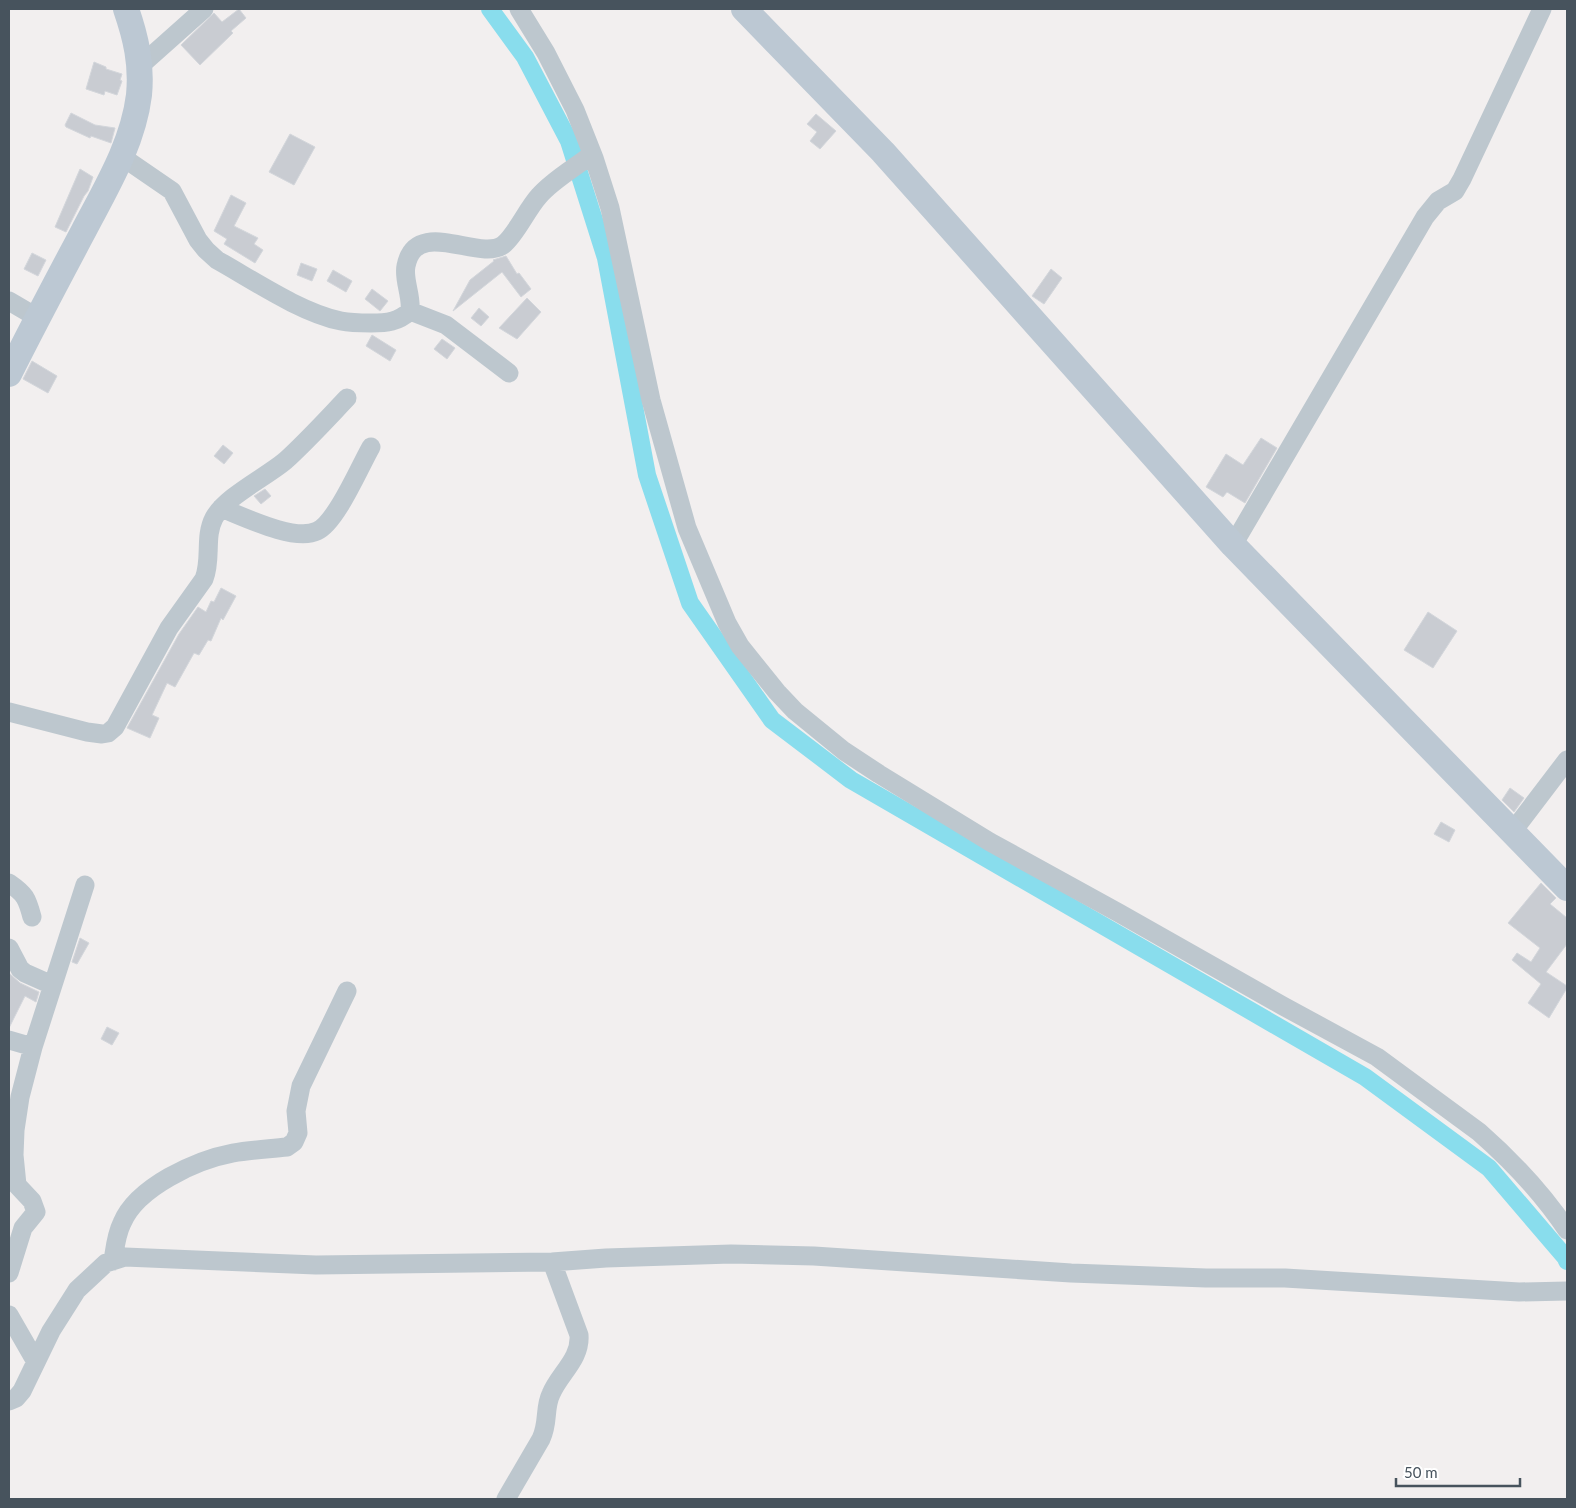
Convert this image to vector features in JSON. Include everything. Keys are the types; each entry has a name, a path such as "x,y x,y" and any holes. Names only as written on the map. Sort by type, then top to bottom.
{"street":[{"path":"9,374 116,168 135,119 139,94 140,66 135,36 126,9"},
{"path":"140,66 204,9"},
{"path":"519,9 551,62 575,110 589,155 610,208 651,400 687,528 727,623 740,646 777,692 795,711 844,751 990,842 1283,1006 1377,1056 1494,1145 1524,1176 1567,1230"},
{"path":"744,9 883,152 1234,545 1567,888"},
{"path":"1234,545 1425,217 1438,201 1455,191 1459,185 1542,9"},
{"path":"120,156 172,191 198,240 212,255 303,307 340,321 358,323 393,322 402,318 410,311 411,303 406,268 409,256 414,248 424,243 439,242 488,248 501,246 510,237 539,196 589,155"},
{"path":"9,301 38,318"},
{"path":"410,311 446,325 509,373"},
{"path":"9,712 87,732 108,733 115,727 169,628 204,578 209,561 210,527 214,517 222,508 286,460 347,398"},
{"path":"222,508 284,532 297,534 318,531 336,512 371,447"},
{"path":"1506,824 1567,760"},
{"path":"9,883 24,894 28,900 32,917"},
{"path":"9,1273 22,1228 36,1212 32,1201 17,1185 14,1155 15,1130 20,1097 52,985 85,885"},
{"path":"9,948 20,969 52,985"},
{"path":"113,1260 122,1222 130,1209 157,1185 203,1162 232,1153 286,1147 294,1142 298,1134 296,1111 301,1086 347,991"},
{"path":"9,1040 33,1048"},
{"path":"9,1402 22,1391 50,1331 76,1290 106,1263 125,1257 316,1265 552,1262 606,1258 731,1254 814,1256 1071,1273 1206,1278 1285,1278 1519,1292 1562,1291"},
{"path":"506,1499 545,1429 551,1394 577,1352 579,1343 578,1335 552,1262"},
{"path":"9,1315 36,1362"}],"building":[{"path":"239,9 246,18 231,31 233,33 200,65 181,45 214,13 222,22"},
{"path":"94,62 106,67 106,69 122,74 120,80 122,81 117,95 105,91 104,95 86,89"},
{"path":"71,113 95,125 115,128 111,143 91,136 90,138 66,127 65,125"},
{"path":"816,114 836,131 820,149 810,141 817,132 807,124"},
{"path":"290,134 315,147 294,185 269,172"},
{"path":"80,169 93,177 88,191 66,232 55,227"},
{"path":"231,195 246,203 234,226 258,238 254,244 263,250 255,263 224,244 227,239 214,231"},
{"path":"32,253 46,260 38,276 24,269"},
{"path":"506,256 517,274 519,273 531,289 521,297 502,272 453,311 470,280 493,260"},
{"path":"301,263 317,269 312,281 297,275"},
{"path":"1051,269 1062,278 1044,304 1032,296"},
{"path":"333,270 352,281 346,292 327,281"},
{"path":"372,289 388,301 380,311 365,299"},
{"path":"527,298 541,312 517,339 499,328"},
{"path":"479,308 489,317 481,326 471,318"},
{"path":"372,335 396,350 390,361 366,346"},
{"path":"442,339 455,348 447,359 434,349"},
{"path":"32,361 57,376 48,393 23,379"},
{"path":"1261,438 1277,448 1245,503 1227,492 1223,497 1206,487 1226,454 1243,465"},
{"path":"223,445 233,453 224,464 214,456"},
{"path":"265,489 271,496 261,504 254,496"},
{"path":"221,588 236,596 223,620 221,618 211,641 208,640 199,655 194,653 175,687 167,683 152,715 159,718 150,738 127,728 179,634 198,607 206,612 211,601 214,602"},
{"path":"1428,612 1457,631 1433,668 1404,650"},
{"path":"1510,788 1524,798 1514,812 1502,800"},
{"path":"1441,822 1455,830 1449,842 1434,834"},
{"path":"1541,883 1556,898 1550,904 1567,918 1567,944 1546,972 1567,986 1567,988 1549,1018 1528,1003 1541,984 1512,960 1517,953 1531,962 1540,948 1508,923"},
{"path":"80,938 89,943 77,964 72,962"},
{"path":"9,973 20,983 39,992 36,1002 25,996 9,1028"},
{"path":"107,1027 119,1033 112,1045 101,1039"}],"waterway":[{"path":"490,9 525,57 569,141 606,258 647,475 690,603 772,720 851,780 1365,1077 1489,1168 1567,1261"}]}
